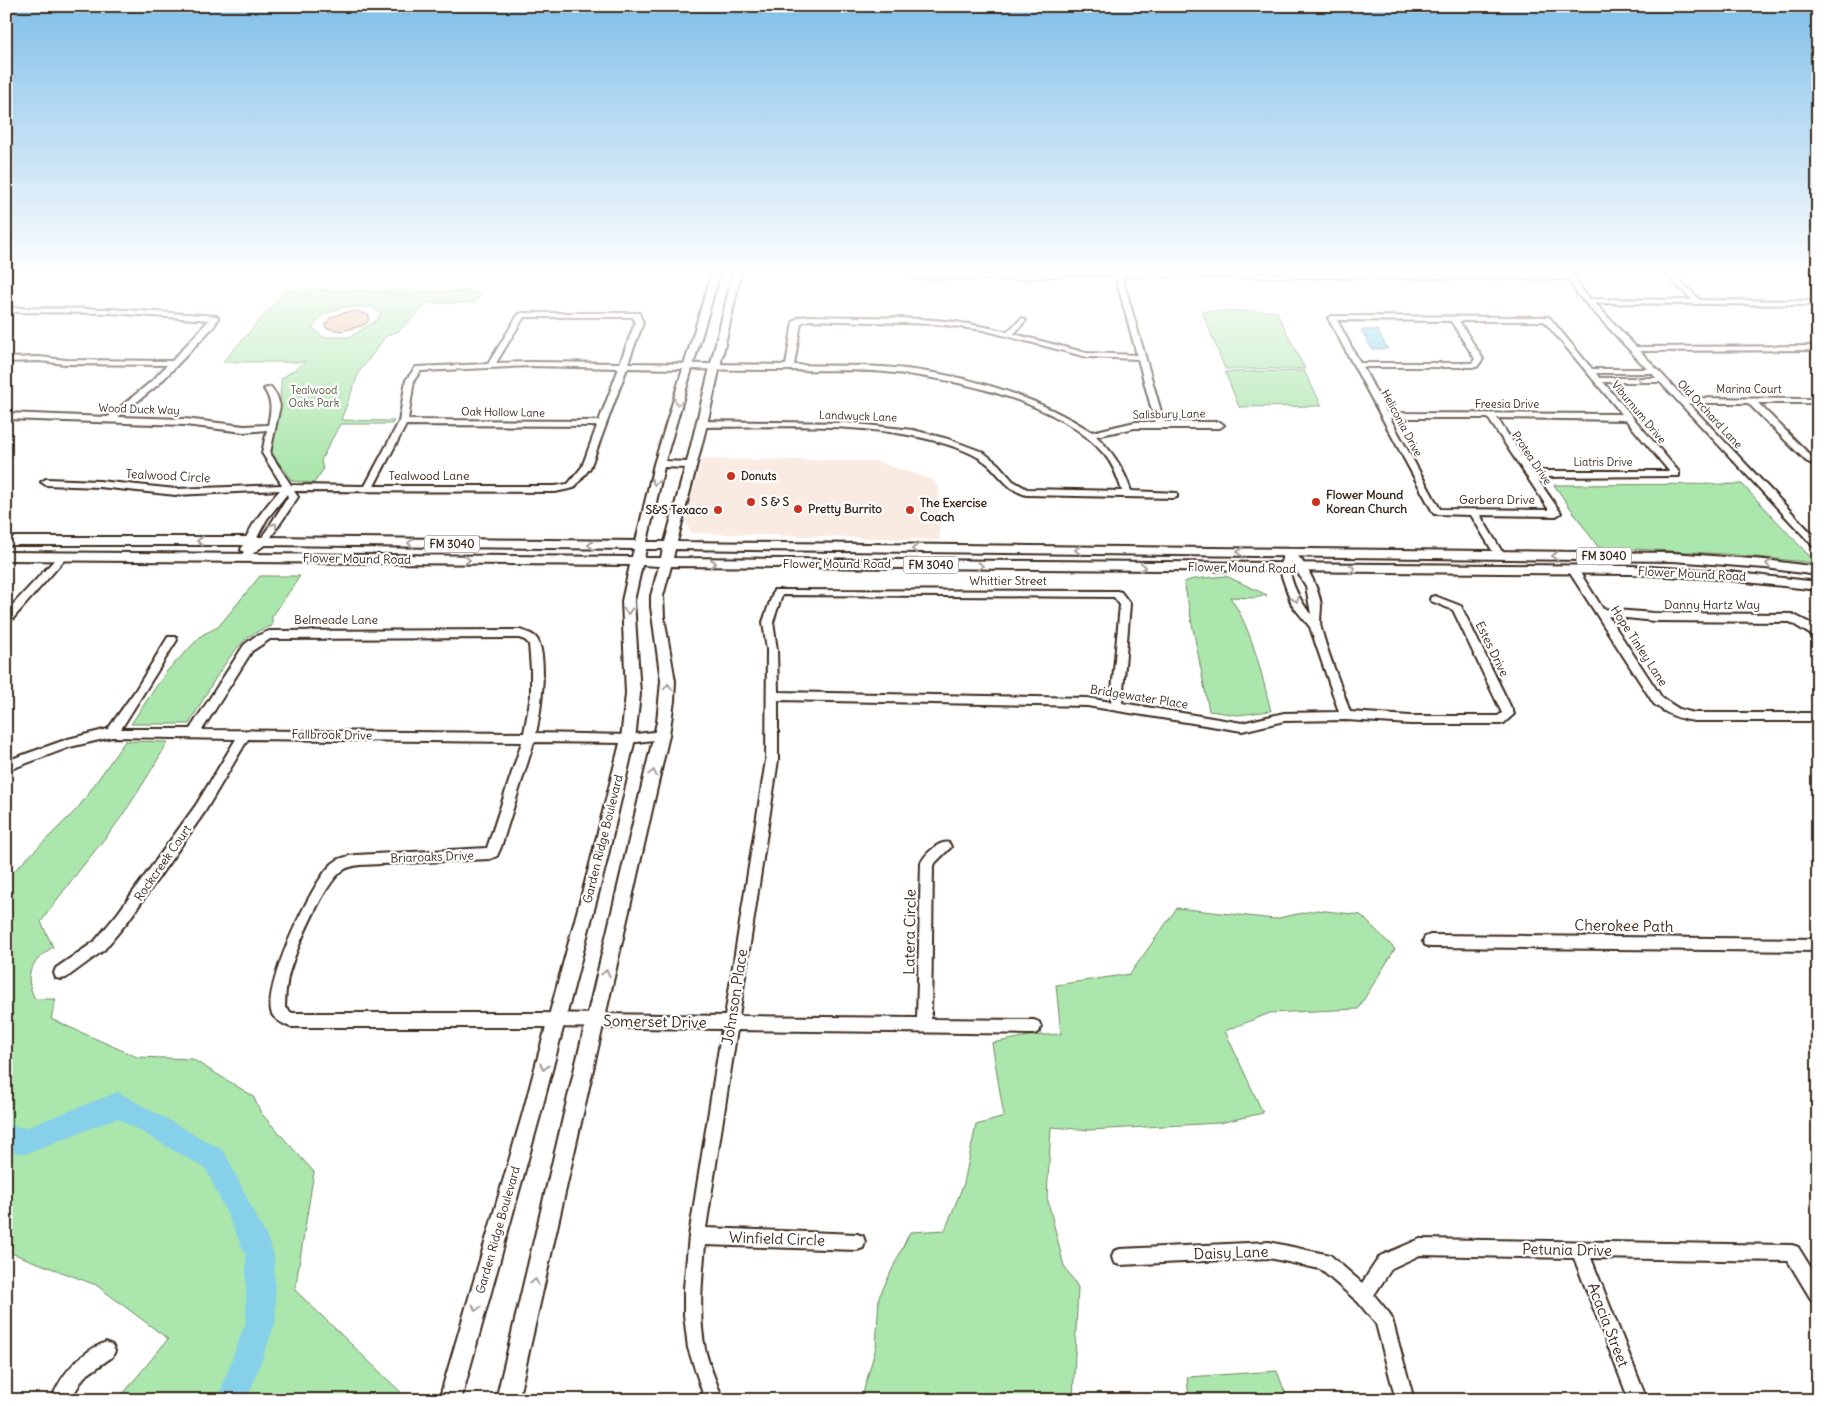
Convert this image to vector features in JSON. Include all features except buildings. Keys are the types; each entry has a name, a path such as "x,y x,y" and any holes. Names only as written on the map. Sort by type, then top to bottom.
{"main road":[{"name":"Garden Ridge Boulevard","path":"450,1400 531,1116 598,864 628,739 633,694 628,601 659,464 697,339"},
{"path":"507,1400 662,735 667,706 668,680 656,607 664,563 702,424 721,339"},
{"path":"659,464 690,464"},
{"name":"Flower Mound Road","path":"6,541 264,541 1673,557 1765,564 1818,571"},
{"name":"Flower Mound Road","path":"6,556 1573,570 1701,573 1818,586"}],"street":[{"path":"111,420 156,382 198,339"},
{"path":"490,367 506,339"},
{"path":"603,424 633,339"},
{"path":"790,368 794,339"},
{"path":"1026,339 1087,355 1140,357"},
{"path":"1135,339 1160,425"},
{"name":"Heliconia Drive","path":"1343,339 1438,512"},
{"path":"1357,365 1474,365 1478,359 1466,339"},
{"name":"Viburnum Drive","path":"1563,339 1676,474"},
{"name":"Old Orchard Lane","path":"1623,339 1818,546"},
{"path":"1633,349 1818,348"},
{"path":"6,360 39,359 66,362 175,363"},
{"path":"368,489 403,422 410,380 419,370 530,364 882,369 937,375 1039,406 1063,418 1089,435 1106,450 1118,466 1128,495"},
{"path":"1590,371 1654,371"},
{"path":"1598,380 1663,380"},
{"path":"243,558 264,541 293,497 282,475 266,453 276,406 273,396 268,389"},
{"name":"Marina Court","path":"1681,400 1818,401"},
{"path":"1750,400 1816,464"},
{"name":"Freesia Drive","path":"1385,415 1628,416"},
{"name":"Protea Drive","path":"1490,415 1556,513"},
{"name":"Wood Duck Way","path":"6,416 195,422 244,429 270,427"},
{"name":"Oak Hollow Lane","path":"403,422 603,424"},
{"name":"Tealwood Lane","path":"288,487 555,489 570,486 586,468 603,424"},
{"name":"Landwyck Lane","path":"702,424 862,426 902,429 943,440 988,459 1001,471 1005,480 1016,490 1068,494 1174,496"},
{"name":"Salisbury Lane","path":"1089,435 1128,426 1220,425"},
{"name":"Liatris Drive","path":"1529,474 1676,474"},
{"name":"Tealwood Circle","path":"46,482 99,484 176,492 288,487"},
{"path":"243,558 248,541 288,487"},
{"name":"Gerbera Drive","path":"1438,512 1556,513"},
{"path":"1474,513 1499,555"},
{"path":"1315,626 1317,608 1303,568 1289,553 1284,568 1297,605 1315,626 1346,716"},
{"path":"6,619 62,557"},
{"name":"Hope Tinley Lane","path":"1573,570 1658,701 1680,714 1694,717 1818,717"},
{"name":"Whittier Street","path":"778,592 1117,594 1124,604 1116,707"},
{"name":"Johnson Place","path":"714,1400 701,1365 695,1341 692,1288 697,1236 772,760 772,650 768,622 778,592"},
{"name":"Estes Drive","path":"1435,599 1457,608 1508,714 1500,720"},
{"name":"Danny Hartz Way","path":"1600,612 1654,617 1792,618 1812,629 1818,636"},
{"name":"Belmeade Lane","path":"193,734 248,648 268,635 520,634 529,637"},
{"name":"Briaroaks Drive","path":"278,1011 278,993 284,969 324,884 333,870 344,862 360,860 485,856 496,847 535,720 537,656 534,643 529,637"},
{"path":"112,733 139,694 172,640"},
{"name":"Bridgewater Place","path":"772,696 1087,702 1242,727 1284,717 1346,716 1410,720 1500,720"},
{"name":"Fallbrook Drive","path":"6,766 68,743 112,733 628,739 662,735"},
{"name":"Rockcreek Court","path":"60,973 99,946 123,918 200,809 245,734"},
{"name":"Latera Circle","path":"924,1025 927,863 946,847"},
{"name":"Cherokee Path","path":"1430,941 1818,945"},
{"name":"Somerset Drive","path":"278,1011 290,1020 555,1020 1034,1027"},
{"name":"Winfield Circle","path":"697,1236 857,1242"},
{"name":"Petunia Drive","path":"1364,1296 1386,1262 1420,1247 1792,1252 1818,1295"},
{"name":"Daisy Lane","path":"1120,1257 1269,1250 1324,1261 1364,1296 1383,1319 1406,1400"},
{"name":"Acacia Street","path":"1579,1250 1638,1400"},
{"path":"60,1400 68,1381 81,1366 106,1351"}],"shaded area":[{"path":"702,459 875,461 931,479 939,487 940,540 691,533 685,520"}],"green space":[{"name":"Tealwood Oaks Park","path":"243,339 384,339 359,372 341,420 394,421 392,424 340,424 321,460 323,470 314,483 292,481 278,462 271,447 272,433 281,398 281,379 305,362 223,362"},
{"path":"1213,339 1290,339 1305,369 1225,369"},
{"path":"1304,371 1322,406 1239,407 1225,372"},
{"path":"1742,484 1816,563 1726,554 1598,547 1554,485"},
{"path":"260,576 300,576 272,617 272,626 251,635 236,649 221,669 189,724 131,724 166,672 202,635 218,627"},
{"path":"1226,576 1267,595 1255,598 1230,597 1245,624 1260,667 1271,711 1238,715 1209,711 1184,582 1193,579"},
{"path":"125,741 168,742 114,827 41,922 53,947 31,969 29,982 31,990 35,999 56,999 51,1019 137,1057 192,1059 253,1096 261,1113 314,1172 295,1290 409,1400 118,1400 168,1339 96,1285 6,1251 6,879 78,808"},
{"path":"1177,908 1274,919 1317,910 1361,915 1395,949 1358,1009 1270,1013 1225,1031 1263,1113 1220,1123 1090,1130 1051,1127 1047,1197 1064,1266 1078,1287 1073,1400 861,1400 876,1347 879,1297 910,1232 945,1230 964,1183 976,1125 1004,1117 992,1043 1029,1036 1061,1034 1056,985 1130,974"},
{"path":"1277,1371 1288,1400 1189,1400 1187,1377"}],"water":[{"path":"1366,339 1382,339 1388,349 1372,349"}],"waterway":[{"path":"6,1138 25,1141 118,1105 215,1160 260,1254 261,1321 232,1400"}],"place":[{"name":"Donuts","path":"731,476"},
{"name":"S & S","path":"751,502"},
{"name":"Flower Mound Korean Church","path":"1316,502"},
{"name":"Pretty Burrito","path":"798,509"},
{"name":"S&S Texaco","path":"718,510"},
{"name":"The Exercise Coach","path":"910,510"}]}
